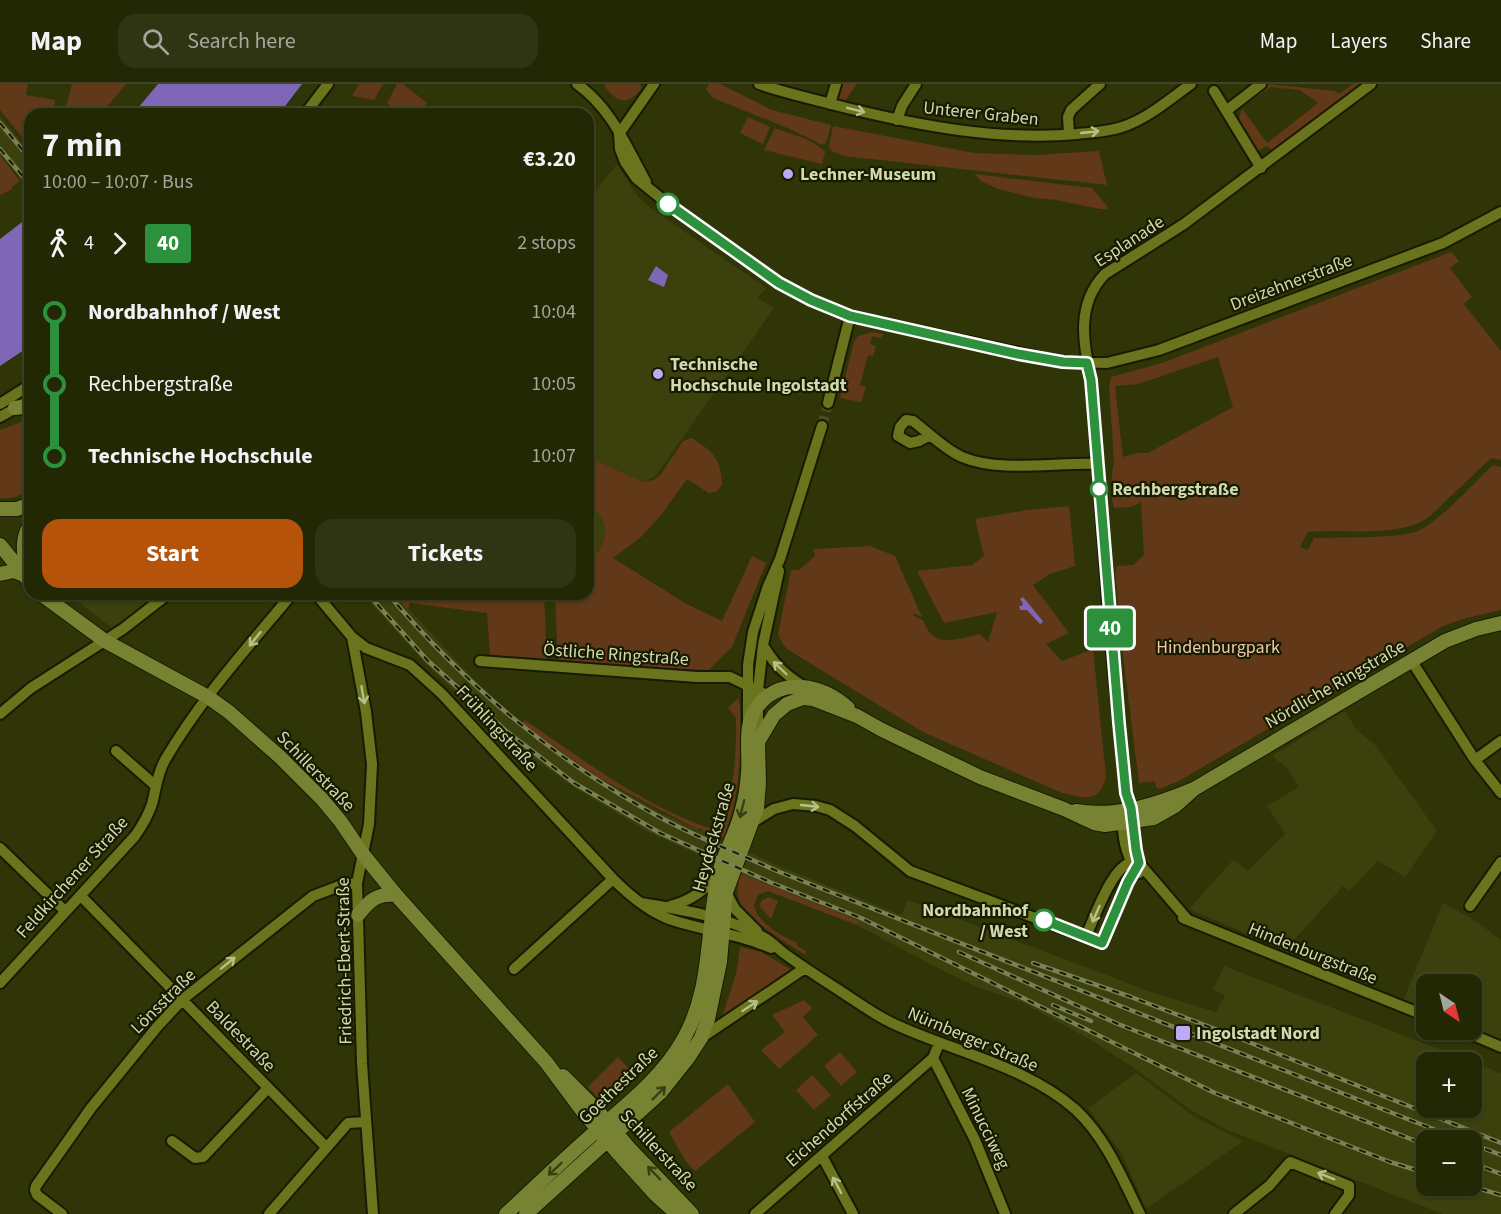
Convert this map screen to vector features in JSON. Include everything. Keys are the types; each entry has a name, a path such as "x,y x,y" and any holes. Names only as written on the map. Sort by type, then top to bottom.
{"main road":[{"path":"15,408 24,408"},
{"path":"0,509 17,509 24,506"},
{"path":"0,534 24,567"},
{"path":"0,545 24,569"},
{"path":"0,574 14,571 24,572"},
{"name":"Schillerstraße","path":"50,600 105,641 208,697 229,712 280,757 322,799 396,896 546,1062 574,1086 655,1194 677,1214"},
{"name":"Schillerstraße","path":"57,600 63,609"},
{"name":"Nördliche Ringstraße","path":"1128,815 1194,789 1445,641 1476,629 1501,623"},
{"path":"758,690 803,686 817,688 840,701 856,716"},
{"path":"758,690 786,704"},
{"name":"Heydeckstraße","path":"716,925 718,874 741,815 747,788 748,730 757,707 758,690"},
{"path":"758,742 774,716 786,704 803,698 813,699 856,716 980,777 1064,809 1094,824 1105,825 1128,815"},
{"name":"Heydeckstraße","path":"716,925 730,878 753,822 759,794 758,742"},
{"path":"358,915 372,899 379,895 396,896"},
{"name":"Goethestraße","path":"506,1214 607,1131 661,1092 675,1076 700,1038 716,991 720,962 716,925"},
{"name":"Goethestraße","path":"526,1214 658,1075 684,1039 701,996 716,925"},
{"name":"Schillerstraße","path":"607,1131 693,1214"}],"street":[{"path":"310,108 328,84"},
{"path":"577,84 597,100 612,119 651,190 779,283 811,300 850,316 1018,354 1063,362 1087,363 1091,380 1113,666 1128,815"},
{"path":"619,134 654,84"},
{"name":"Unterer Graben","path":"759,84 830,105 897,120 1038,137 1122,127 1134,122 1191,84"},
{"path":"830,105 836,84"},
{"path":"897,120 902,106 916,84"},
{"path":"1070,134 1068,117 1071,110 1100,84"},
{"path":"1226,111 1261,84"},
{"name":"Esplanade","path":"1087,363 1084,317 1089,295 1096,283 1116,266 1172,233 1371,84"},
{"path":"1212,88 1261,168"},
{"name":"Dreizehnerstraße","path":"1087,363 1107,363 1159,350 1443,243 1501,212"},
{"path":"828,403 850,316"},
{"path":"0,404 24,390"},
{"path":"0,417 24,403"},
{"name":"Heydeckstraße","path":"748,730 758,690 763,645 780,559 822,426"},
{"path":"930,435 955,453 980,462 1017,465 1097,464"},
{"name":"Heydeckstraße","path":"758,690 748,665 756,622 780,559"},
{"path":"0,714 31,688 141,617 161,600"},
{"name":"Feldkirchener Straße","path":"0,983 135,837 145,822 163,763 208,697 287,600"},
{"name":"Frühlingstraße","path":"321,600 352,637 366,648 410,665 435,687 613,879 641,903 668,919 716,925"},
{"name":"Friedrich-Ebert-Straße","path":"352,637 366,712 372,764 369,824 357,883 365,1122 373,1214"},
{"path":"763,645 782,672 803,686"},
{"path":"1411,660 1475,760 1501,793"},
{"name":"Östliche Ringstraße","path":"480,662 697,677 730,677 758,690"},
{"path":"757,707 758,742"},
{"path":"1475,760 1501,741"},
{"path":"116,751 156,786"},
{"path":"753,822 774,809 793,804 830,810 855,826 910,871 1102,943 1135,865"},
{"name":"Hindenburgstraße","path":"1128,815 1126,846 1135,865 1187,919 1416,1012"},
{"path":"0,848 65,911"},
{"path":"1470,906 1501,862"},
{"path":"1086,936 1116,874 1135,865"},
{"path":"666,908 693,898 707,888 718,874"},
{"path":"513,969 613,879"},
{"name":"Lönsstraße","path":"62,1214 37,1195 35,1190 91,1108 157,1027 183,999 313,896 342,885 357,883"},
{"path":"726,892 735,909 764,937"},
{"name":"Baldestraße","path":"81,896 326,1147"},
{"name":"Frühlingstraße","path":"641,903 666,908 716,925"},
{"name":"Nürnberger Straße","path":"716,925 764,937 866,1009 890,1022 939,1044 1032,1080 1054,1093 1090,1126 1114,1161 1140,1214"},
{"name":"Nürnberger Straße","path":"716,925 783,952"},
{"path":"700,1038 806,968"},
{"path":"1482,1039 1501,1047"},
{"name":"Eichendorffstraße","path":"754,1214 933,1058 939,1044"},
{"name":"Minucciweg","path":"933,1058 978,1146 1005,1214"},
{"path":"172,1141 195,1158 203,1157 268,1089"},
{"path":"269,1214 348,1123 365,1122"},
{"path":"822,1156 853,1214"},
{"path":"1234,1214 1269,1186 1290,1162 1349,1186 1349,1195 1335,1214"}],"shaded area":[{"path":"158,84 302,84 284,108 138,108"},
{"path":"0,116 24,146 24,183 0,154"},
{"name":"Technische Hochschule Ingolstadt","path":"617,164 638,197 766,288 758,298 774,308 655,477 642,482 607,534 603,545 594,555 594,193"},
{"path":"24,221 24,350 0,366 0,239"},
{"path":"656,266 668,275 664,287 648,280"},
{"path":"1023,597 1043,622 1040,624 1027,610 1020,610 1019,606 1023,603 1020,599"},
{"path":"76,600 150,600 140,609 112,628"},
{"path":"368,600 401,600 478,684 521,724 599,778 659,812 779,866 901,915 908,900 1154,993 1216,1012 1225,996 1213,990 1224,966 1447,1052 1416,1052 1416,1118 1482,1118 1482,1066 1501,1073 1501,1214 1443,1214 1225,1129 1191,1110 1091,1040 1023,1003 975,986 947,973 857,925 858,921 770,887 646,831 575,788 477,713 431,669"},
{"path":"1345,711 1356,729 1376,746 1437,831 1405,877 1378,861 1349,891 1343,886 1285,950 1189,909 1233,860 1248,871 1285,834 1267,806 1299,787 1287,768 1272,756"},
{"path":"1443,903 1476,921 1501,940 1501,1039 1482,1032 1482,974 1416,974 1416,1008 1402,1003"},
{"path":"1136,1073 1195,1117 1243,1141 1146,1209 1122,1154 1088,1108"}],"green space":[{"path":"0,84 28,84 26,95 55,100 54,108 24,108 24,140 0,110"},
{"path":"72,84 126,84 106,108 66,108"},
{"path":"359,84 383,84 374,100 352,96"},
{"path":"397,84 403,84 427,103 423,108 396,108 387,103"},
{"path":"605,84 640,84 642,88 631,98 623,100 609,92"},
{"path":"709,84 720,84 772,110 831,125 826,143 822,145 713,98 706,89"},
{"path":"840,84 857,84 845,101 833,99"},
{"path":"1268,84 1335,91 1339,94 1353,84 1361,84 1273,151 1266,146 1258,151 1238,121 1242,108 1267,143 1318,103 1300,90 1271,87 1255,98 1253,94"},
{"path":"748,117 770,127 763,144 740,133"},
{"path":"833,126 974,153 1035,155 1099,151 1107,185 844,156 832,151 829,147"},
{"path":"775,128 820,147 825,152 822,164 764,150"},
{"path":"0,155 20,181 11,190 0,195"},
{"path":"975,174 1092,188 1108,207 1100,209 998,189 981,181"},
{"name":"Hindenburgpark","path":"1451,252 1459,261 1450,268 1472,297 1464,304 1501,351 1501,460 1491,458 1428,518 1415,524 1385,530 1308,532 1300,547 1308,550 1314,538 1399,535 1420,530 1448,509 1493,465 1501,467 1501,610 1443,626 1179,781 1159,789 1155,781 1139,783 1122,648 1115,572 1117,566 1133,565 1144,555 1141,502 1131,507 1114,508 1111,485 1114,462 1109,386 1111,377 1165,362","holes":["1218,357 1233,407 1148,453 1123,457 1115,386 1138,384"]},
{"path":"872,332 884,334 880,338 872,336 870,344 876,346 873,356 868,355 860,385 866,387 861,402 840,398 854,342 858,336"},
{"path":"24,421 24,492 16,497 0,499 0,430"},
{"path":"692,438 710,452 718,462 722,485 717,491 709,493 687,479 662,514 640,538 613,558 685,603 722,621 752,556 766,563 732,647 709,670 558,664 555,600 594,600 594,556 604,541 605,526 602,518 594,510 594,459 642,482 654,480 661,474 683,441"},
{"path":"1069,506 1075,566 1050,574 1033,585 1069,633 1046,644 1062,661 1093,649 1106,777 1103,786 1095,795 1084,797 1062,793 923,732 790,651 784,646 778,634 791,570 799,570 815,556 813,549 870,546 895,556 922,617 913,613 914,616 923,620 933,636 939,639 954,640 980,634 988,642 997,612 944,623 917,571 972,565 984,556 975,519"},
{"path":"400,600 544,600 547,664 490,657 487,613 410,603 408,609"},
{"path":"738,698 740,736 738,781 733,809 723,838 704,833 701,828 697,829 599,778 521,724 525,720 594,768 642,797 666,810 717,831 728,803 735,762 736,718 728,708"},
{"path":"741,874 859,921 857,925 768,891 758,895 754,905 759,917 777,933 797,942 797,946 806,951 805,955 769,931 744,909 738,895"},
{"path":"769,897 778,901 771,919 760,907 761,901"},
{"path":"740,947 761,952 795,972 721,1020 736,974"},
{"path":"804,1000 812,1008 803,1017 818,1035 779,1069 761,1050 785,1032 772,1015"},
{"path":"840,1052 857,1072 841,1086 824,1066"},
{"path":"618,1057 637,1077 613,1100 603,1103 588,1087"},
{"path":"812,1075 831,1095 814,1110 796,1090"},
{"path":"728,1084 755,1122 695,1171 685,1160 669,1132"}],"tunnel":[{"path":"822,426 828,403"}],"railway":[{"path":"0,123 24,152"},
{"path":"0,149 24,178"},
{"path":"373,600 427,660 506,731 574,783 660,833 772,883 861,918 1215,1093 1390,1162 1416,1170"},
{"path":"393,600 449,660 516,720 588,774 665,820 777,871 1436,1130"},
{"path":"959,952 1118,1024 1416,1141"},
{"path":"1033,963 1236,1037 1501,1143"},
{"path":"1053,1005 1091,1021"},
{"path":"1482,1148 1501,1155"},
{"path":"1482,1167 1501,1174"},
{"path":"1482,1189 1501,1195"}],"bus line":[{"name":"40","path":"668,204 779,283 811,300 850,316 1018,354 1063,362 1087,363 1091,380 1111,643 1126,793 1131,808 1139,863 1131,875 1102,943 1044,920"}],"place":[{"name":"Lechner-Museum","path":"788,174"},
{"name":"Technische Hochschule Ingolstadt","path":"658,374"},
{"name":"Rechbergstraße","path":"1099,489"},
{"name":"Nordbahnhof / West","path":"1044,920"},
{"name":"Ingolstadt Nord","path":"1183,1033"}]}
